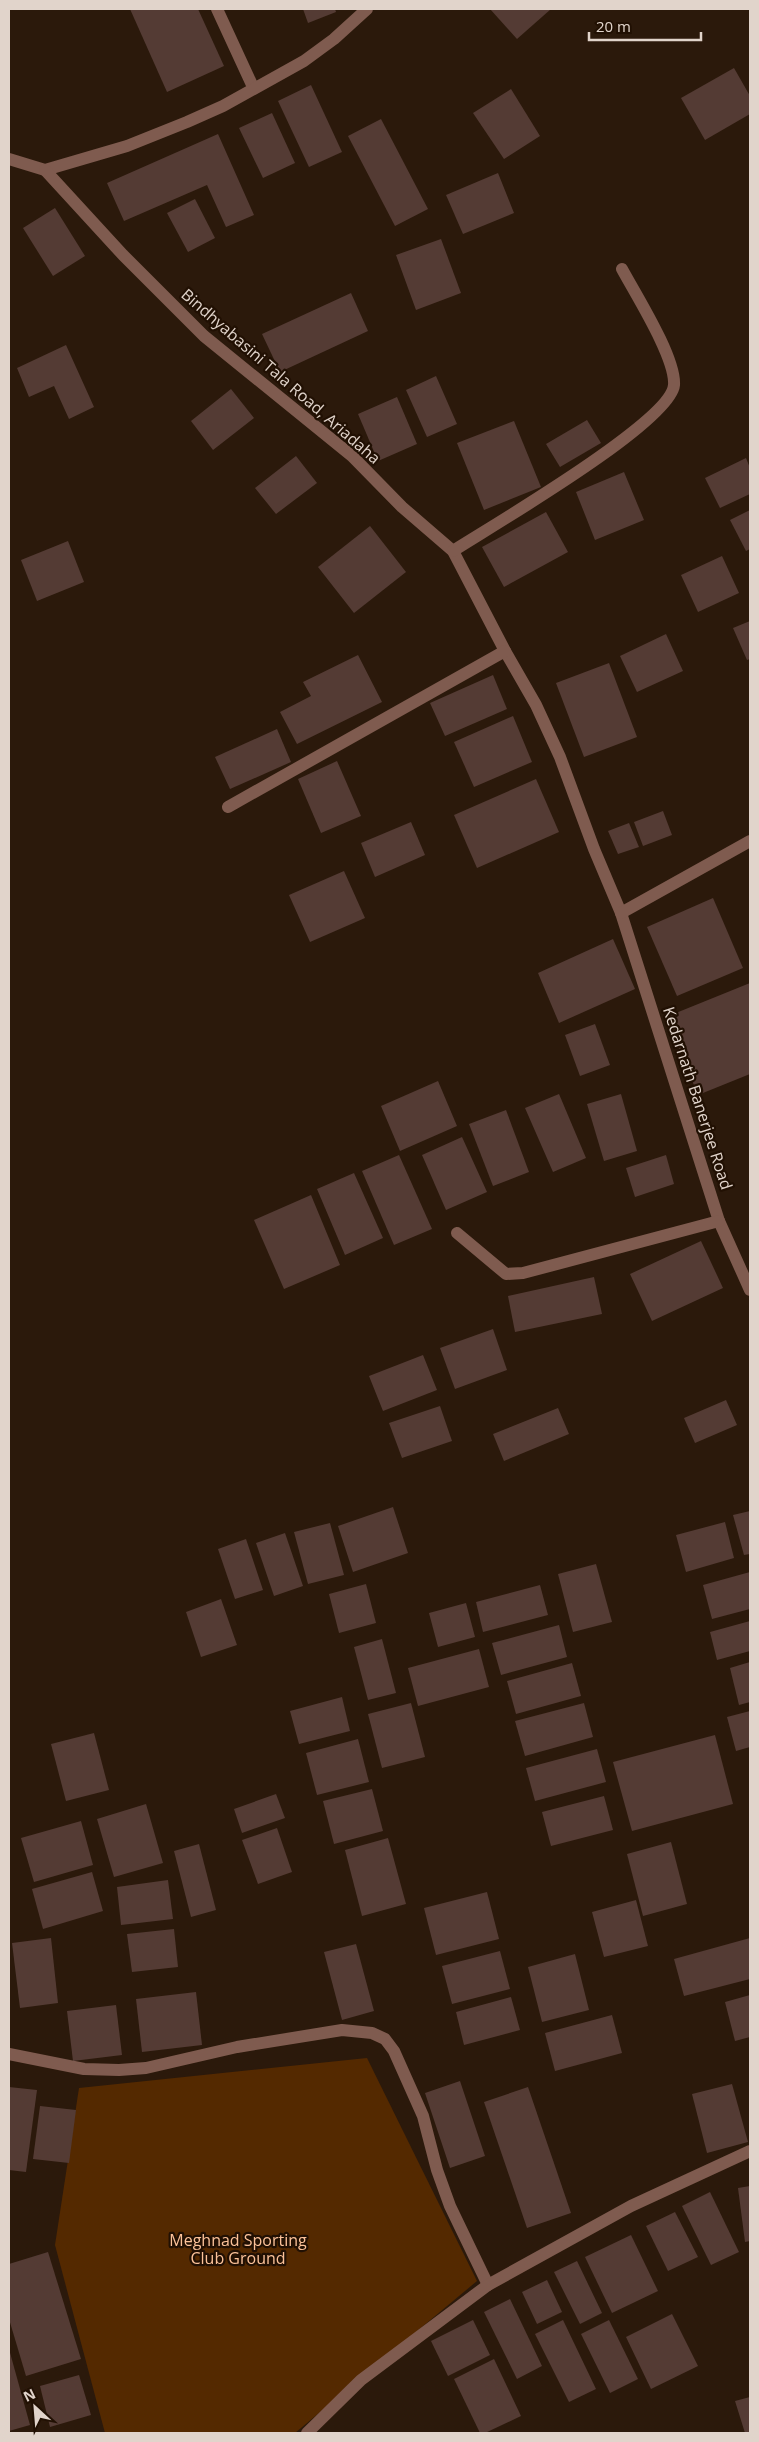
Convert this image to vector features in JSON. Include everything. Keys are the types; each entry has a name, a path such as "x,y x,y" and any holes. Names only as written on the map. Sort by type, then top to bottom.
{"street":[{"path":"217,9 254,88"},
{"path":"9,159 45,170 127,146 187,122 223,106 304,61 334,39 367,9"},
{"name":"Bindhyabasini Tala Road, Ariadaha","path":"45,170 122,255 204,336 352,456 402,507 453,551 505,651 536,705 621,913"},
{"path":"453,551 620,444 666,403 674,387 673,367 622,269"},
{"path":"228,807 505,651"},
{"path":"621,913 750,841"},
{"name":"Kedarnath Banerjee Road","path":"621,913 719,1221 750,1290"},
{"path":"457,1233 506,1274 523,1273 719,1221"},
{"path":"9,2054 84,2070 119,2070 146,2068 238,2046 342,2030 372,2033 385,2039 394,2051 424,2116 437,2170 450,2206 488,2285"},
{"path":"307,2433 361,2380 488,2285 631,2206 750,2152"}],"green space":[{"name":"Meghnad Sporting Club Ground","path":"367,2058 477,2281 295,2433 105,2433 55,2245 79,2088"}],"building":[{"path":"130,9 198,9 224,66 167,92"},
{"path":"303,9 335,9 336,12 308,23"},
{"path":"490,9 551,9 517,39"},
{"path":"734,68 750,96 750,114 705,140 681,98"},
{"path":"311,85 342,152 309,167 278,101"},
{"path":"511,89 540,136 504,159 473,113"},
{"path":"272,113 295,163 263,178 239,128"},
{"path":"381,119 428,209 395,226 348,136"},
{"path":"218,134 254,215 226,227 207,185 124,221 107,183"},
{"path":"498,173 514,213 463,234 446,195"},
{"path":"195,199 215,238 188,252 167,213"},
{"path":"55,208 85,256 53,276 23,228"},
{"path":"441,239 461,293 416,310 396,255"},
{"path":"351,293 368,331 280,372 262,334"},
{"path":"66,345 94,407 69,419 54,386 29,397 17,368"},
{"path":"436,376 457,424 427,437 406,390"},
{"path":"231,389 254,418 213,450 191,421"},
{"path":"397,397 417,444 378,461 358,414"},
{"path":"587,420 601,443 560,467 546,444"},
{"path":"514,421 541,487 484,510 457,443"},
{"path":"296,456 317,483 276,514 255,488"},
{"path":"746,458 750,468 750,494 720,508 705,478"},
{"path":"624,472 644,520 595,540 576,492"},
{"path":"750,510 750,549 746,551 730,520"},
{"path":"546,512 568,552 504,587 482,547"},
{"path":"370,526 406,572 354,613 318,567"},
{"path":"68,541 84,582 37,601 21,560"},
{"path":"722,556 739,593 698,612 681,575"},
{"path":"750,621 750,659 747,660 733,628"},
{"path":"666,634 683,671 637,692 620,656"},
{"path":"358,655 382,702 297,744 280,712 311,696 303,682"},
{"path":"609,663 637,737 584,757 556,683"},
{"path":"493,675 507,709 445,736 430,703"},
{"path":"513,716 532,762 474,787 454,742"},
{"path":"277,729 291,762 230,789 215,757"},
{"path":"337,761 361,816 321,833 298,779"},
{"path":"536,779 559,832 477,868 454,815"},
{"path":"663,811 672,835 643,846 634,822"},
{"path":"411,822 425,855 375,877 361,843"},
{"path":"629,823 639,847 618,854 608,831"},
{"path":"344,871 365,918 310,942 289,895"},
{"path":"713,898 743,968 677,996 647,927"},
{"path":"613,939 635,989 559,1023 538,973"},
{"path":"750,983 750,1074 698,1095 666,1017"},
{"path":"595,1024 610,1065 580,1076 565,1035"},
{"path":"438,1081 457,1126 400,1151 381,1106"},
{"path":"559,1094 586,1158 553,1172 525,1108"},
{"path":"621,1094 637,1151 604,1161 587,1104"},
{"path":"506,1110 529,1172 493,1186 469,1124"},
{"path":"462,1137 487,1192 446,1210 422,1155"},
{"path":"399,1155 432,1229 394,1245 362,1171"},
{"path":"666,1155 674,1184 635,1197 626,1168"},
{"path":"354,1173 383,1238 345,1255 317,1189"},
{"path":"311,1195 340,1265 284,1289 254,1220"},
{"path":"701,1241 723,1288 652,1321 630,1274"},
{"path":"594,1277 602,1314 515,1332 508,1296"},
{"path":"493,1329 507,1370 455,1389 440,1348"},
{"path":"423,1355 437,1390 383,1411 369,1376"},
{"path":"726,1400 737,1425 695,1443 684,1418"},
{"path":"440,1406 452,1441 402,1458 389,1423"},
{"path":"558,1408 569,1434 504,1461 493,1434"},
{"path":"393,1507 408,1553 353,1572 338,1526"},
{"path":"750,1511 750,1554 744,1555 733,1515"},
{"path":"725,1522 734,1558 686,1572 676,1535"},
{"path":"330,1523 344,1575 308,1584 294,1532"},
{"path":"285,1533 303,1586 274,1596 256,1543"},
{"path":"246,1539 263,1590 235,1599 218,1549"},
{"path":"596,1564 612,1622 573,1632 558,1574"},
{"path":"750,1572 750,1609 712,1619 703,1585"},
{"path":"366,1584 376,1623 339,1633 329,1594"},
{"path":"540,1585 548,1615 483,1632 476,1602"},
{"path":"221,1599 237,1645 201,1657 186,1612"},
{"path":"466,1603 475,1637 438,1647 429,1613"},
{"path":"750,1621 750,1651 717,1660 710,1632"},
{"path":"559,1625 567,1657 501,1675 492,1643"},
{"path":"382,1639 396,1693 368,1700 354,1647"},
{"path":"479,1649 489,1687 418,1706 408,1668"},
{"path":"750,1662 750,1702 739,1705 730,1668"},
{"path":"572,1663 581,1696 516,1714 507,1681"},
{"path":"342,1697 350,1731 299,1744 290,1711"},
{"path":"411,1703 425,1757 382,1768 368,1714"},
{"path":"584,1703 593,1737 525,1756 515,1721"},
{"path":"750,1711 750,1747 736,1751 727,1717"},
{"path":"94,1733 109,1790 66,1801 51,1744"},
{"path":"715,1735 733,1804 632,1831 613,1762"},
{"path":"358,1739 369,1782 317,1795 306,1753"},
{"path":"597,1749 606,1782 535,1801 526,1768"},
{"path":"372,1789 383,1831 334,1844 323,1801"},
{"path":"276,1794 285,1818 242,1833 234,1809"},
{"path":"604,1796 613,1830 551,1846 542,1812"},
{"path":"146,1804 163,1863 114,1877 97,1819"},
{"path":"81,1821 93,1865 34,1882 21,1838"},
{"path":"277,1828 292,1872 258,1884 242,1840"},
{"path":"388,1838 406,1904 362,1916 345,1850"},
{"path":"671,1842 687,1904 643,1916 627,1854"},
{"path":"199,1844 216,1910 191,1917 174,1851"},
{"path":"92,1872 103,1911 43,1929 32,1889"},
{"path":"168,1880 173,1919 121,1925 117,1887"},
{"path":"487,1892 499,1939 436,1955 424,1908"},
{"path":"636,1900 648,1946 604,1957 592,1912"},
{"path":"174,1929 178,1967 132,1972 127,1934"},
{"path":"51,1938 58,2003 20,2008 12,1943"},
{"path":"750,1938 750,1979 684,1996 674,1959"},
{"path":"356,1944 374,2011 342,2020 324,1952"},
{"path":"500,1951 510,1989 452,2004 442,1966"},
{"path":"575,1954 589,2010 542,2022 528,1967"},
{"path":"196,1992 202,2045 142,2052 136,1999"},
{"path":"750,1995 750,2037 735,2041 725,2002"},
{"path":"511,1997 520,2030 464,2045 456,2012"},
{"path":"116,2005 122,2055 73,2061 67,2011"},
{"path":"612,2015 622,2053 555,2071 545,2033"},
{"path":"460,2081 485,2156 450,2168 425,2093"},
{"path":"732,2084 748,2142 707,2153 692,2094"},
{"path":"9,2087 37,2090 26,2172 9,2170"},
{"path":"528,2087 571,2213 527,2228 484,2102"},
{"path":"40,2106 76,2110 69,2163 33,2159"},
{"path":"750,2186 750,2241 745,2242 738,2188"},
{"path":"710,2192 739,2252 711,2265 682,2206"},
{"path":"675,2212 698,2257 668,2271 646,2226"},
{"path":"631,2235 658,2291 612,2313 585,2257"},
{"path":"48,2252 81,2359 26,2376 9,2319 9,2264"},
{"path":"577,2261 602,2313 580,2324 554,2272"},
{"path":"547,2280 562,2312 537,2324 522,2292"},
{"path":"510,2299 542,2366 517,2379 484,2312"},
{"path":"672,2314 698,2366 651,2389 626,2337"},
{"path":"473,2320 490,2355 448,2376 431,2341"},
{"path":"563,2320 596,2389 569,2402 535,2334"},
{"path":"609,2320 638,2379 610,2393 581,2334"},
{"path":"9,2349 30,2425 9,2431"},
{"path":"494,2359 521,2416 485,2433 480,2433 454,2379"},
{"path":"79,2375 91,2415 50,2427 40,2386"},
{"path":"750,2397 750,2433 745,2433 735,2401"}]}
